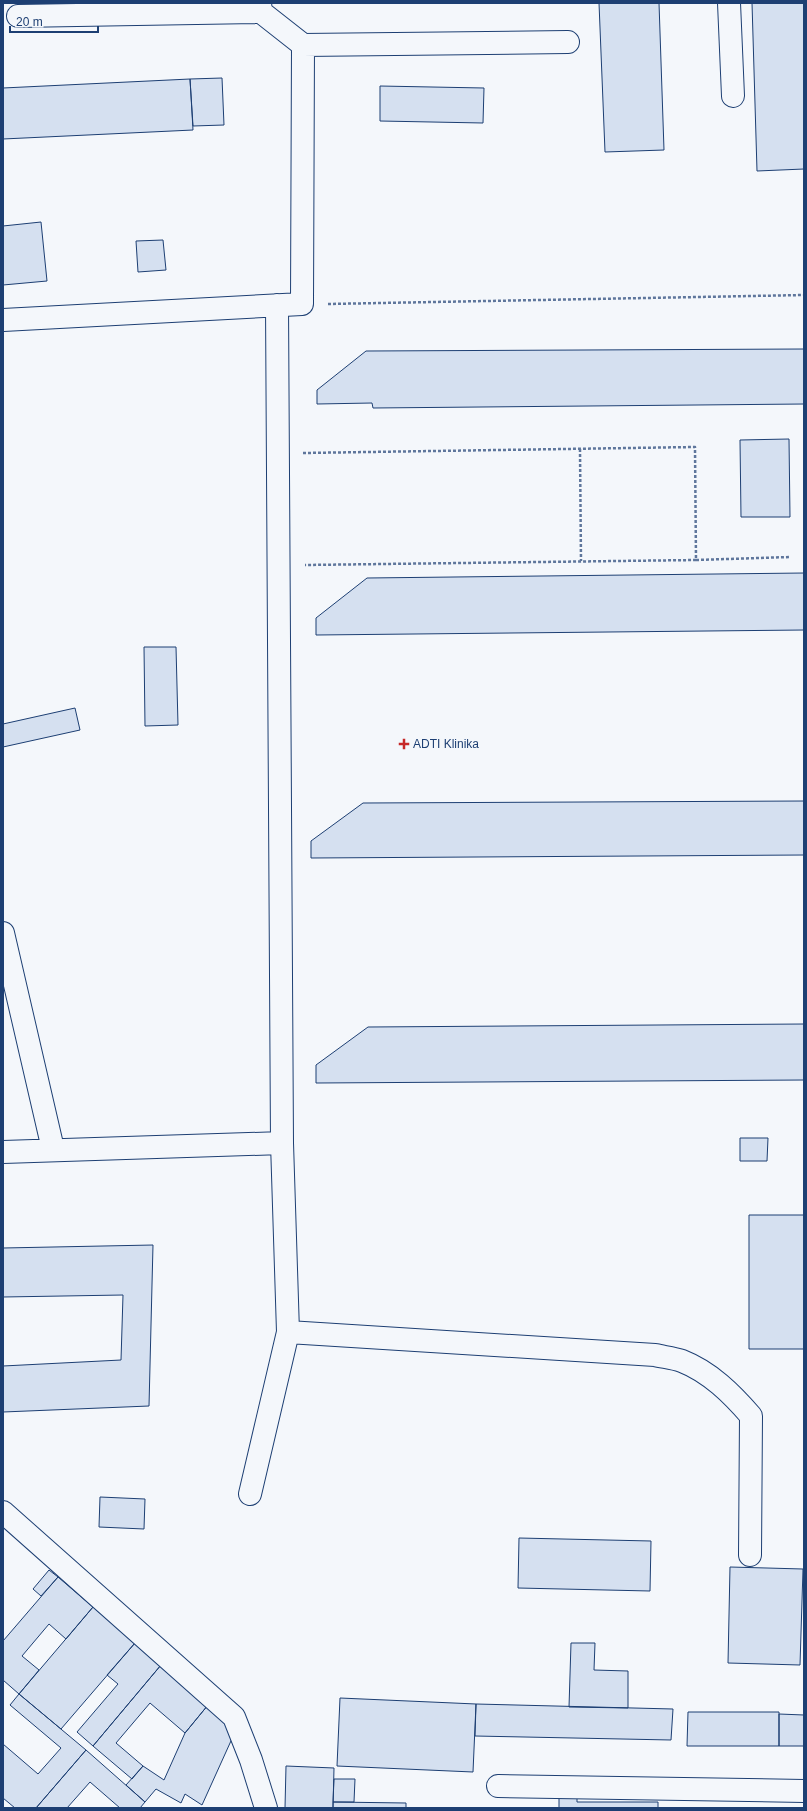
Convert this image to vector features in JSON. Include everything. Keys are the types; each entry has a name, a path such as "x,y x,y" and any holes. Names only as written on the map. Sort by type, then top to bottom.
{"street":[{"path":"729,3 733,96"},
{"path":"18,16 260,8 303,45 568,42"},
{"path":"3,320 302,304 303,45"},
{"path":"250,1494 288,1332 282,1143 277,305"},
{"path":"3,933 53,1149"},
{"path":"3,1152 53,1149 282,1143"},
{"path":"288,1332 654,1355 682,1362 706,1374 728,1391 751,1416 750,1555"},
{"path":"3,1512 234,1717 251,1760 266,1808"},
{"path":"498,1786 804,1791"}],"path":[{"path":"302,304 804,296"},
{"path":"279,453 694,447 696,560"},
{"path":"580,449 581,561"},
{"path":"279,565 696,560 790,557"}],"building":[{"path":"599,3 659,3 664,150 605,152"},
{"path":"752,3 804,3 804,169 757,171"},
{"path":"222,78 224,125 193,126 190,79"},
{"path":"190,79 193,130 3,139 3,88"},
{"path":"380,86 484,88 483,123 380,121"},
{"path":"41,222 47,281 3,285 3,226"},
{"path":"163,240 166,270 138,272 136,241"},
{"path":"804,349 804,404 373,408 372,403 317,404 317,390 366,351"},
{"path":"789,439 790,517 741,517 740,440"},
{"path":"804,573 804,630 316,635 316,618 367,578"},
{"path":"144,647 176,647 178,725 145,726"},
{"path":"75,708 80,730 3,747 3,724"},
{"path":"804,801 804,855 311,858 311,841 363,803"},
{"path":"804,1024 804,1080 316,1083 316,1065 368,1027"},
{"path":"740,1138 768,1138 767,1161 740,1161"},
{"path":"749,1215 804,1215 804,1349 749,1349"},
{"path":"153,1245 149,1406 3,1412 3,1366 121,1360 123,1295 3,1297 3,1248"},
{"path":"100,1497 145,1499 144,1529 99,1527"},
{"path":"519,1538 651,1541 650,1591 518,1588"},
{"path":"730,1567 803,1569 800,1665 728,1663"},
{"path":"49,1570 58,1577 41,1596 33,1589"},
{"path":"58,1577 93,1607 66,1639 49,1624 22,1656 39,1670 19,1694 3,1680 3,1641"},
{"path":"93,1607 135,1643 61,1729 19,1694"},
{"path":"135,1643 161,1665 93,1746 77,1732 118,1684 107,1675"},
{"path":"571,1643 595,1643 594,1670 628,1671 628,1708 569,1707"},
{"path":"161,1665 208,1705 185,1733 150,1703 116,1743 143,1766 132,1779 93,1746"},
{"path":"19,1694 86,1750 36,1808 15,1808 3,1798 3,1744 38,1774 61,1748 10,1705"},
{"path":"340,1698 476,1704 473,1772 337,1766"},
{"path":"476,1704 673,1709 671,1740 475,1736"},
{"path":"208,1705 235,1732 202,1805 185,1794 181,1803 156,1789 145,1802 126,1785 143,1766 164,1780 185,1733"},
{"path":"688,1712 779,1712 779,1746 687,1746"},
{"path":"779,1714 804,1715 804,1746 779,1746"},
{"path":"86,1750 145,1802 140,1808 120,1808 90,1782 67,1808 36,1808"},
{"path":"286,1766 334,1768 333,1808 285,1808"},
{"path":"334,1779 355,1779 354,1802 333,1802"},
{"path":"559,1797 577,1797 577,1802 658,1802 658,1808 559,1808"},
{"path":"333,1802 406,1803 406,1808 333,1808"}],"place":[{"name":"ADTI Klinika","path":"404,744"}]}
